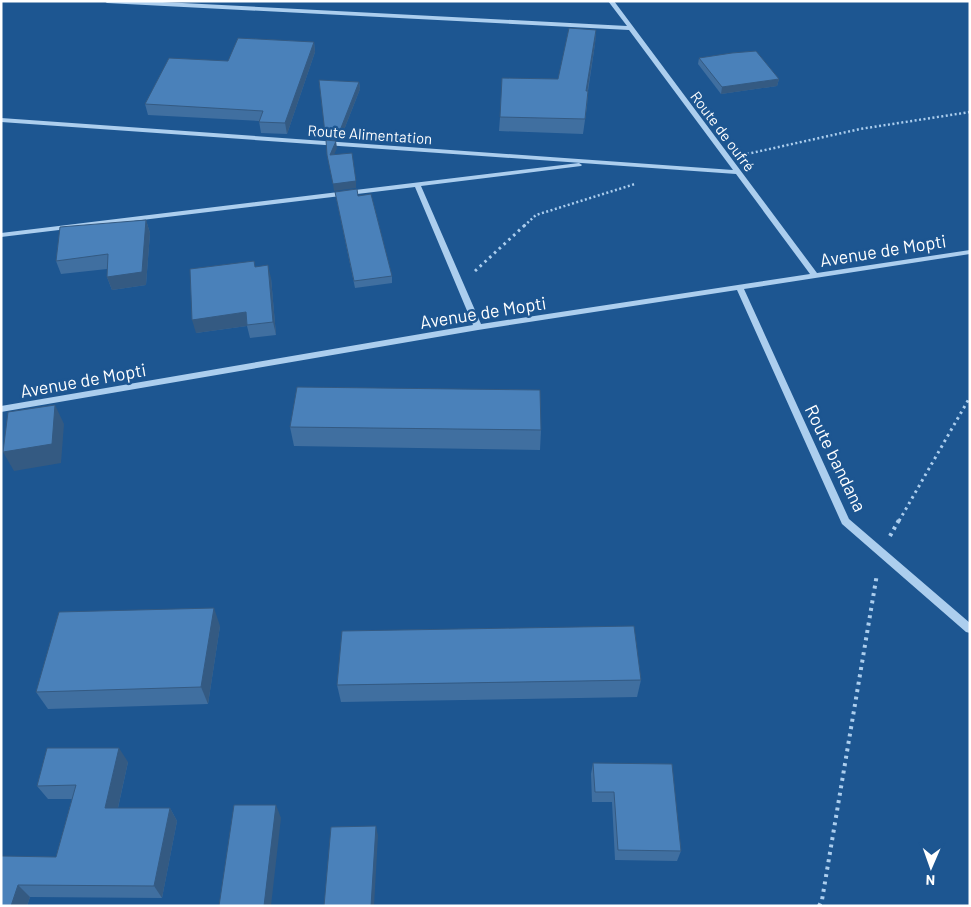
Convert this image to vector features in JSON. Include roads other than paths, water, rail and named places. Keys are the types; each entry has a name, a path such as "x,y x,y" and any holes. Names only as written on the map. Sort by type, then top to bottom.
{"street":[{"path":"107,1 630,28"},
{"name":"Route de oufré","path":"610,1 815,276"},
{"name":"Route Alimentation","path":"1,120 737,172"},
{"path":"1,234 600,162"},
{"path":"417,184 478,327"},
{"name":"Avenue de Mopti","path":"1,409 478,327 970,252"},
{"name":"Route bandana","path":"739,287 846,521 970,629"}]}
